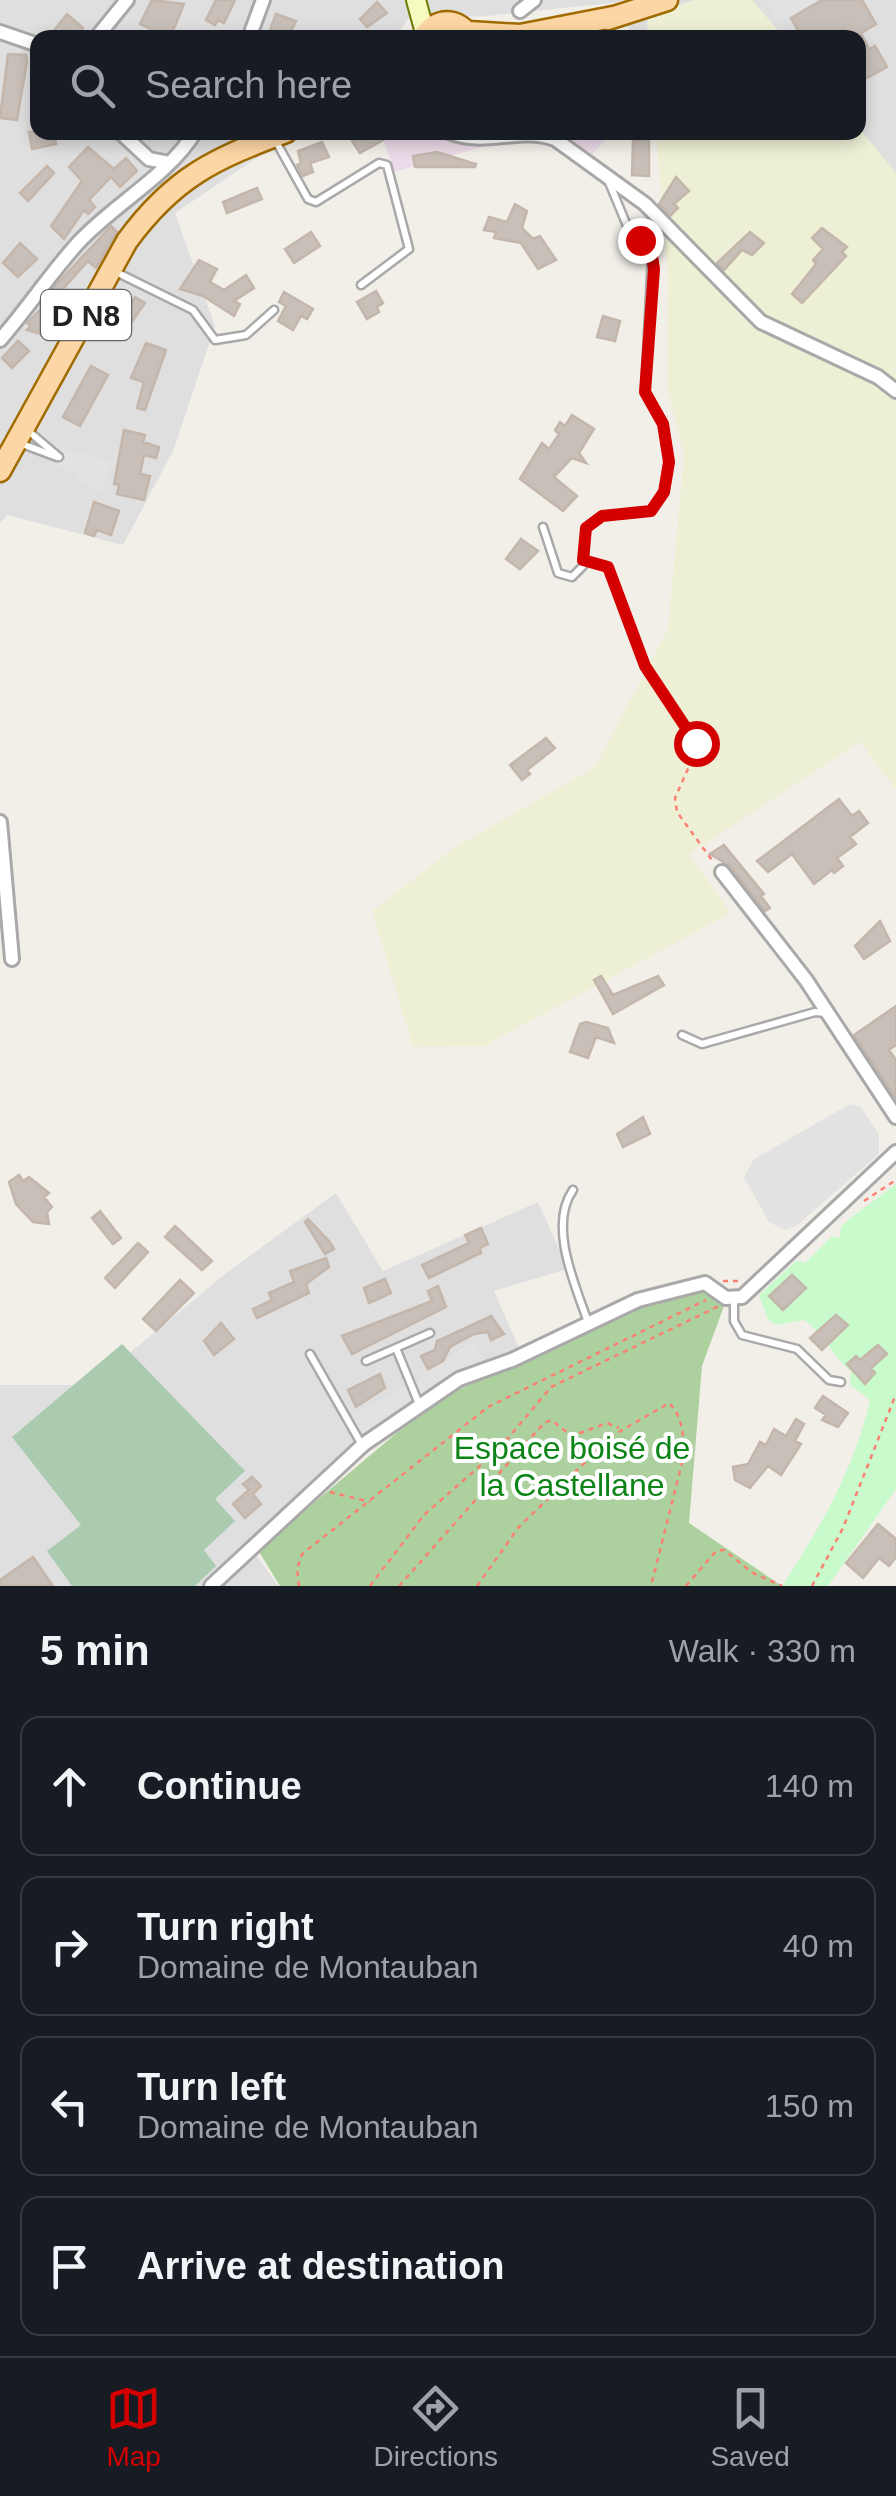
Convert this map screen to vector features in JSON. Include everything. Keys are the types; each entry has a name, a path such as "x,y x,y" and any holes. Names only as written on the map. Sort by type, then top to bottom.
{"main road":[{"path":"574,30 667,0"},
{"path":"418,3 461,30"},
{"path":"418,3 423,30"},
{"path":"546,30 618,16"},
{"path":"431,30 444,21"},
{"name":"D N8","path":"0,471 112,270 183,167 265,140"}],"street":[{"path":"103,30 127,0"},
{"path":"520,11 534,0"},
{"path":"252,30 260,5"},
{"path":"0,32 30,42"},
{"path":"129,140 149,159 183,167"},
{"path":"183,167 192,140"},
{"path":"553,140 578,152 674,231 761,322 878,377 896,391"},
{"path":"0,340 78,243 154,175 183,167"},
{"path":"0,822 12,959"},
{"path":"722,872 828,1014 896,1118"},
{"path":"211,1586 362,1446 459,1378 512,1360 638,1300 705,1284 730,1299 896,1152"}],"lane":[{"path":"282,140 308,198 316,202 379,163 388,165 409,249 362,285"},
{"path":"543,527 558,573 572,577 583,560 586,528 596,520 643,514 658,504 669,462 663,424 645,392 652,256 633,236 606,174"},
{"path":"112,270 193,310 215,340 246,335 274,310"},
{"path":"20,434 59,457 20,434"},
{"path":"682,1035 702,1044 815,1012 828,1014"},
{"path":"573,1190 565,1201 565,1244 588,1323"},
{"path":"730,1299 734,1321 742,1335 797,1349 828,1380 841,1382"},
{"path":"366,1362 430,1332"},
{"path":"396,1348 419,1404"},
{"path":"310,1354 362,1446"}],"path":[{"path":"583,560 608,567 645,666 691,729 695,752 675,798 677,812 722,872"},
{"path":"298,1586 302,1554 372,1502 427,1450 488,1406 718,1295 730,1299"},
{"path":"370,1586 424,1515 499,1449 551,1387 710,1313 730,1299"},
{"path":"812,1586 843,1528 896,1394"},
{"path":"476,1586 518,1528 620,1430 669,1403 678,1411 684,1438 651,1586"},
{"path":"399,1586 544,1424 550,1420 572,1436 607,1423 620,1430"},
{"path":"331,1492 372,1502"},
{"path":"686,1586 716,1551 724,1550 782,1586"},
{"path":"767,1586 770,1580"}],"shaded area":[{"path":"0,0 896,0 896,224 688,257 658,140 866,140 866,30 629,30 621,2 487,16 409,18 401,30 30,30 30,140 284,140 175,213 215,326 173,451 123,545 7,515 0,524"},
{"path":"765,0 822,0 779,23"},
{"path":"383,140 506,140 394,172"},
{"path":"565,140 605,140 592,154"},
{"path":"62,449 111,460 103,491 80,483 75,473 56,467"},
{"path":"850,1104 860,1106 879,1134 879,1154 796,1226 785,1230 769,1222 744,1177 754,1159"},
{"path":"336,1193 383,1271 538,1202 568,1269 494,1291 519,1348 373,1426 257,1556 278,1586 0,1586 0,1385 91,1385 225,1274"},
{"path":"473,1341 487,1366 364,1444 348,1417 418,1380"}],"green space":[{"path":"694,0 752,0 778,30 648,30 647,16"},
{"path":"866,137 896,173 896,790 860,742 689,854 731,913 484,1046 413,1047 372,911 454,848 595,767 668,629 684,456 667,387 668,274 657,140 866,140"},
{"path":"896,1184 896,1489 828,1586 782,1586 835,1497 870,1400 850,1385 851,1371 811,1325 804,1320 776,1325 768,1320 759,1295 796,1261 805,1263 832,1236 840,1238 841,1227 849,1219"},
{"name":"Espace boisé de la Castellane","path":"703,1285 724,1306 702,1366 689,1523 782,1586 280,1586 258,1550 432,1403 590,1324"},
{"path":"122,1344 245,1471 215,1499 235,1521 204,1550 216,1566 195,1586 72,1586 47,1551 81,1525 12,1437"}],"building":[{"path":"152,0 184,4 173,30 153,30 140,24"},
{"path":"216,0 235,0 224,23 218,20 215,25 206,20"},
{"path":"822,0 862,0 876,24 866,30 798,30 791,18"},
{"path":"377,2 387,13 367,27 360,19"},
{"path":"67,14 83,28 81,30 55,30"},
{"path":"276,14 296,21 292,30 270,30"},
{"path":"866,43 869,49 875,46 887,67 866,78"},
{"path":"8,54 26,55 27,61 17,120 0,118"},
{"path":"30,140 55,140 56,144 32,149"},
{"path":"354,140 383,140 360,153"},
{"path":"649,140 649,176 632,175 633,141"},
{"path":"322,142 329,157 310,163 313,172 303,176 297,165 301,163 298,151"},
{"path":"88,147 114,169 126,158 137,171 120,187 111,177 89,200 95,207 88,214 84,210 64,239 51,226 82,181 69,167"},
{"path":"437,152 476,164 475,167 415,167 413,156"},
{"path":"47,166 54,173 28,201 20,193"},
{"path":"676,177 689,191 674,204 678,208 670,216 659,204"},
{"path":"257,188 262,199 227,213 223,202"},
{"path":"515,204 527,211 522,228 533,239 540,236 556,260 538,269 521,243 494,238 496,232 484,230 489,217 507,222"},
{"path":"111,226 117,232 96,268 88,261 53,300 48,296 56,285"},
{"path":"822,228 847,247 842,252 846,256 802,303 792,294 823,249 812,238"},
{"path":"311,232 320,246 294,263 285,249"},
{"path":"750,232 764,243 752,255 742,250 724,270 717,263"},
{"path":"20,243 37,259 18,277 3,263"},
{"path":"199,260 217,269 210,282 224,290 246,275 254,288 234,301 240,304 234,316 203,296 180,289"},
{"path":"376,291 383,303 377,307 379,312 367,319 357,302"},
{"path":"284,292 313,309 307,319 301,316 293,330 278,321 286,306 279,302"},
{"path":"135,297 145,303 129,326 119,320"},
{"path":"41,309 48,315 42,327 51,337 27,330 31,326 27,323"},
{"path":"603,316 620,321 615,341 597,337"},
{"path":"18,341 29,351 12,368 2,358"},
{"path":"146,343 166,350 145,410 137,408 144,382 131,378"},
{"path":"91,366 108,375 80,426 63,417"},
{"path":"572,415 594,429 579,453 586,463 572,458 554,477 577,496 563,511 520,479 542,443 549,449 559,434 555,430 560,422 565,426"},
{"path":"124,430 145,435 143,442 159,447 156,458 144,455 140,474 150,476 144,500 117,494 119,485 114,484"},
{"path":"94,502 119,511 111,535 97,530 94,536 85,533"},
{"path":"521,539 538,551 520,569 506,559"},
{"path":"546,738 555,748 527,770 530,774 522,780 510,765"},
{"path":"839,799 852,816 859,811 868,823 850,837 856,844 837,858 843,866 834,873 832,870 814,884 792,854 768,872 757,861"},
{"path":"724,845 764,894 761,896 770,908 765,911 730,866 710,854"},
{"path":"880,921 890,941 864,959 855,946"},
{"path":"601,976 613,995 658,976 664,985 613,1014 594,980"},
{"path":"896,1006 896,1045 889,1050 896,1060 896,1099 854,1035"},
{"path":"580,1024 608,1028 614,1043 596,1037 588,1058 570,1052"},
{"path":"643,1117 650,1134 623,1147 617,1134"},
{"path":"19,1175 23,1181 29,1177 49,1193 44,1197 52,1207 47,1212 49,1224 33,1222 16,1204 9,1182"},
{"path":"100,1211 121,1238 113,1244 92,1218"},
{"path":"308,1219 334,1249 325,1254 305,1222"},
{"path":"175,1226 212,1261 202,1270 165,1237"},
{"path":"481,1228 488,1244 480,1248 481,1253 429,1278 422,1265 469,1243 465,1235"},
{"path":"138,1243 148,1252 115,1288 105,1278"},
{"path":"326,1258 329,1267 306,1284 309,1293 257,1318 253,1309 272,1300 269,1293 294,1282 290,1271"},
{"path":"792,1275 806,1288 783,1310 769,1296"},
{"path":"385,1279 391,1293 369,1303 364,1288"},
{"path":"180,1280 194,1293 156,1331 143,1319"},
{"path":"438,1286 446,1307 352,1354 342,1336 432,1301 428,1291"},
{"path":"836,1315 848,1325 822,1350 810,1338"},
{"path":"491,1316 504,1334 491,1340 488,1332 474,1334 450,1347 443,1361 428,1369 421,1356 435,1350 437,1341"},
{"path":"221,1323 234,1339 214,1355 204,1341"},
{"path":"878,1345 887,1354 871,1368 875,1373 865,1384 847,1364 856,1356 860,1360"},
{"path":"380,1374 385,1388 356,1407 348,1390"},
{"path":"823,1396 848,1413 838,1427 822,1420 826,1415 815,1408"},
{"path":"796,1419 804,1424 795,1441 801,1444 781,1475 768,1466 750,1488 735,1480 733,1467 748,1464 760,1442 766,1445 774,1429 786,1436"},
{"path":"252,1477 261,1486 253,1494 261,1504 245,1518 233,1504 249,1490 243,1484"},
{"path":"878,1524 896,1539 896,1557 889,1566 879,1558 863,1578 846,1563"},
{"path":"33,1557 53,1586 0,1586 0,1580"}],"route":[{"path":"640,240 648,247 654,269 645,392 668,439 664,492 651,511 602,516 586,528 583,560 604,562 608,567 645,666 691,729 696,743"}]}
